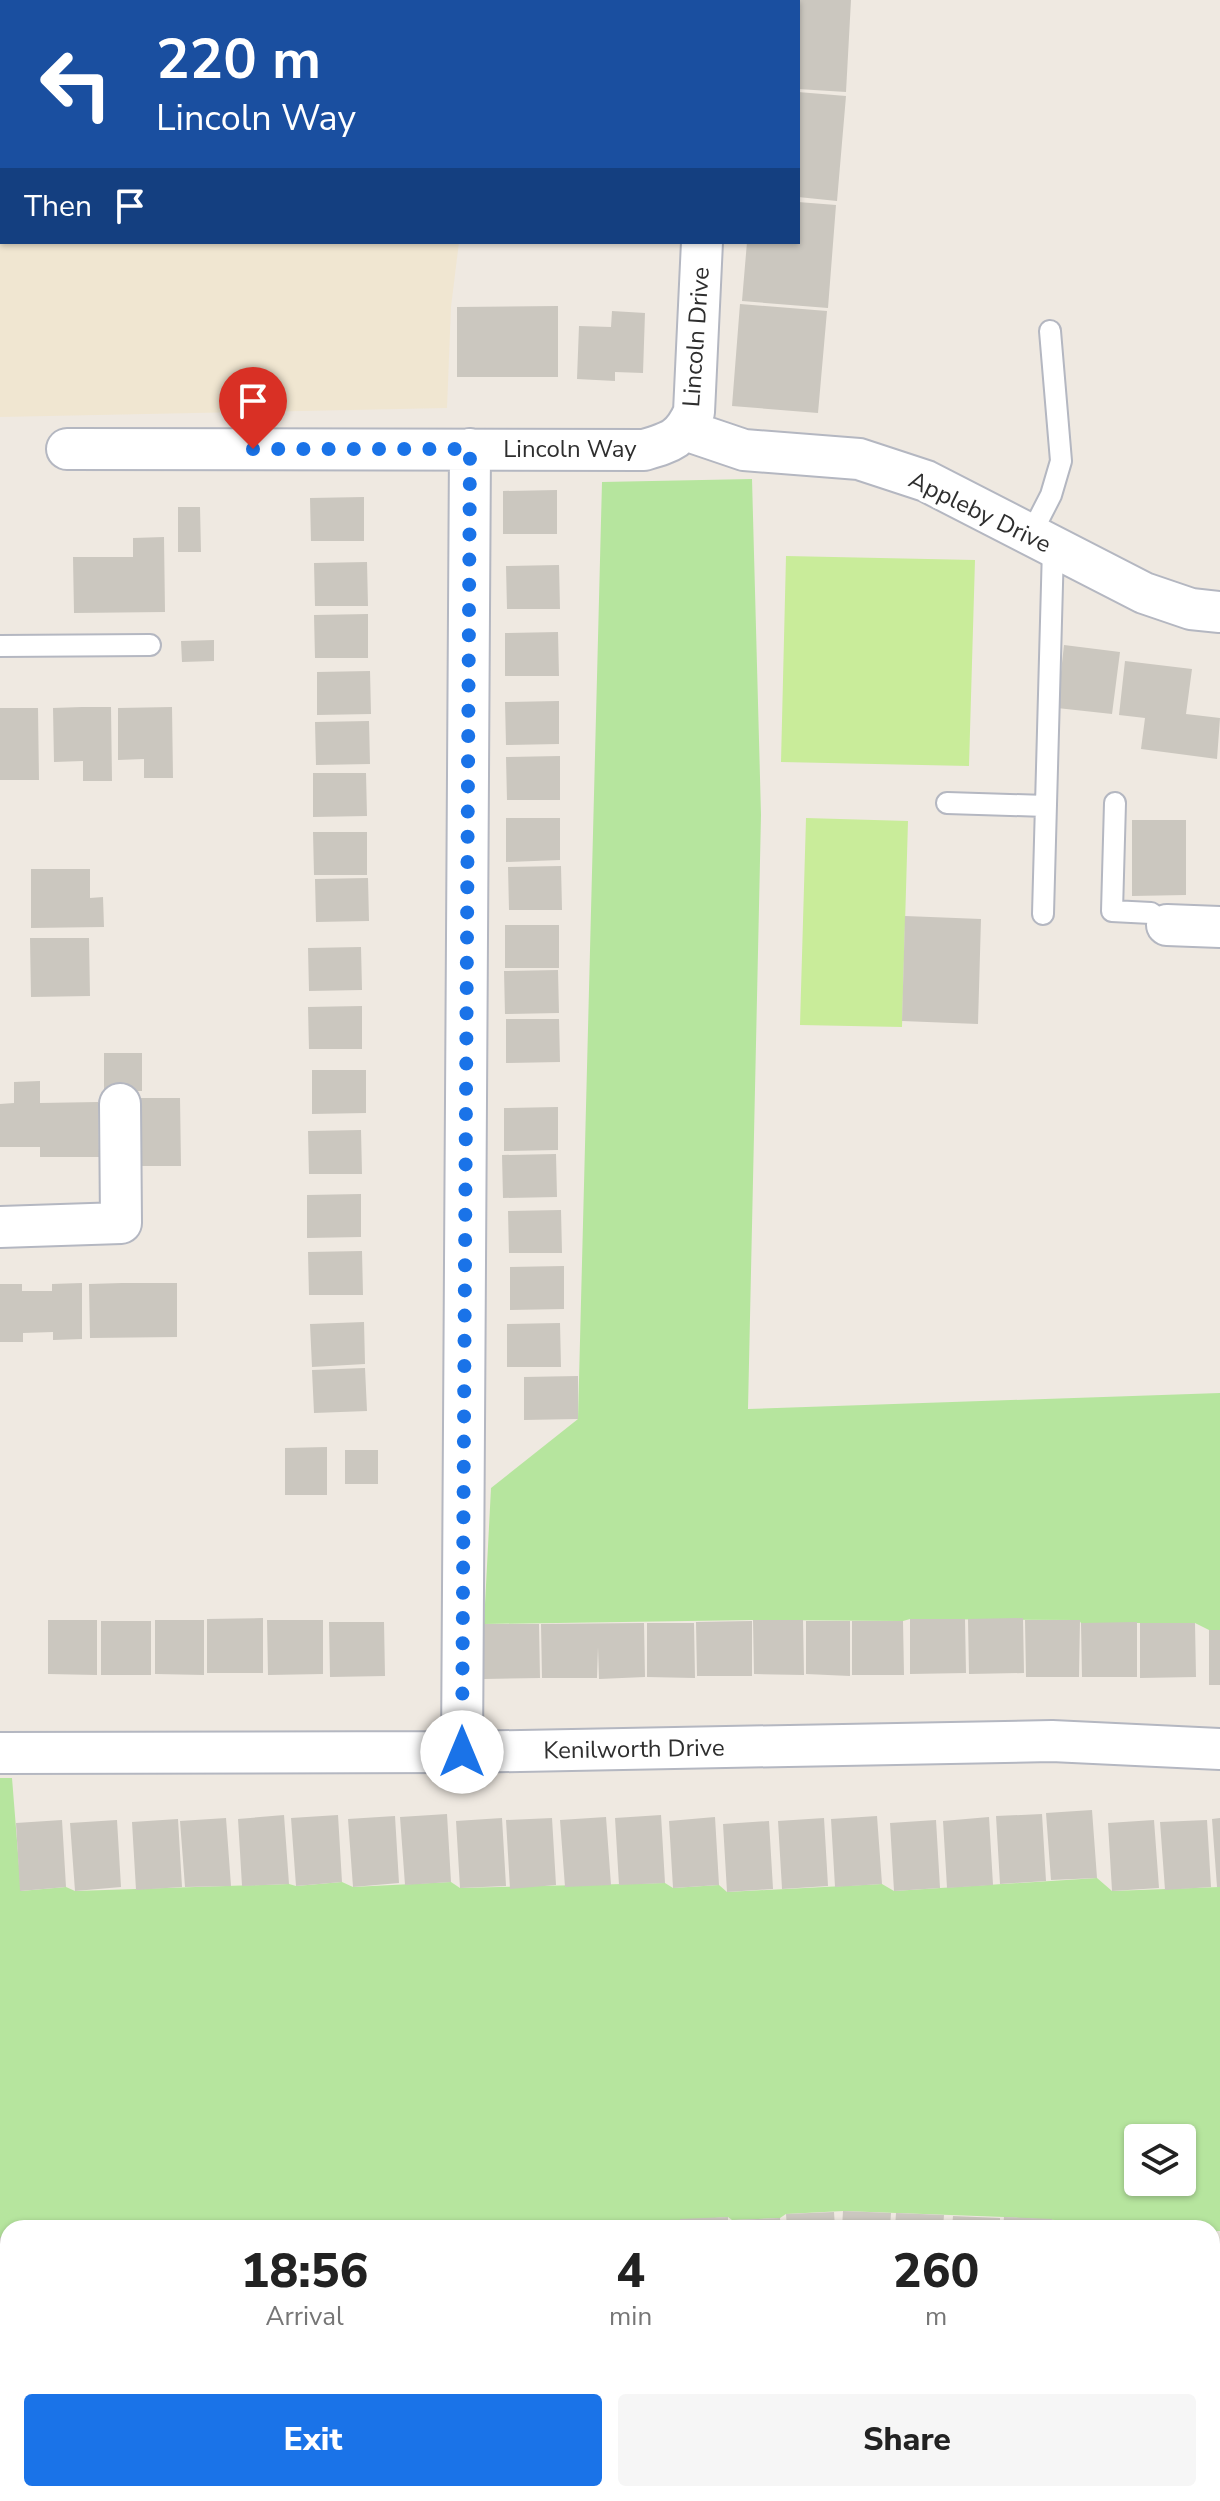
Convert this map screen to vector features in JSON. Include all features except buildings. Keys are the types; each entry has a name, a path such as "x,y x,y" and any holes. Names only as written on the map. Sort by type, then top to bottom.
{"street":[{"name":"Lincoln Drive","path":"685,430 694,412 702,244"},
{"name":"Lincoln Way","path":"67,449 644,450 668,443 685,430"},
{"name":"Appleby Drive","path":"685,430 744,450 859,459 926,481 1144,593 1191,609 1220,612"},
{"path":"462,1752 470,449"},
{"path":"1167,925 1220,927"},
{"path":"0,1227 121,1223 120,1104"},
{"name":"Kenilworth Drive","path":"0,1753 462,1752 1052,1741 1220,1749"}],"lane":[{"path":"1043,914 1046,806 1042,542 1061,461 1050,331"},
{"path":"0,646 150,645"},
{"path":"947,803 1046,806"},
{"path":"1115,803 1112,911 1151,913 1167,925"}],"shaded area":[{"path":"0,244 459,244 451,307 447,408 0,417"}],"green space":[{"path":"752,479 761,815 748,1409 1220,1393 1220,1630 1209,1630 1195,1623 1081,1623 1079,1620 484,1624 491,1488 578,1419 602,482"},
{"path":"786,556 975,560 969,766 781,762"},
{"path":"806,818 908,821 902,1027 800,1025"},
{"path":"0,1778 12,1778 21,1891 66,1887 75,1891 296,1886 342,1882 353,1887 451,1882 460,1888 665,1883 673,1888 719,1885 727,1892 882,1884 894,1891 1097,1878 1112,1891 1220,1887 1220,2220 1056,2220 843,2211 732,2220 728,2217 688,2220 0,2220"}],"route":[{"path":"253,449 470,449 462,1752"}]}
